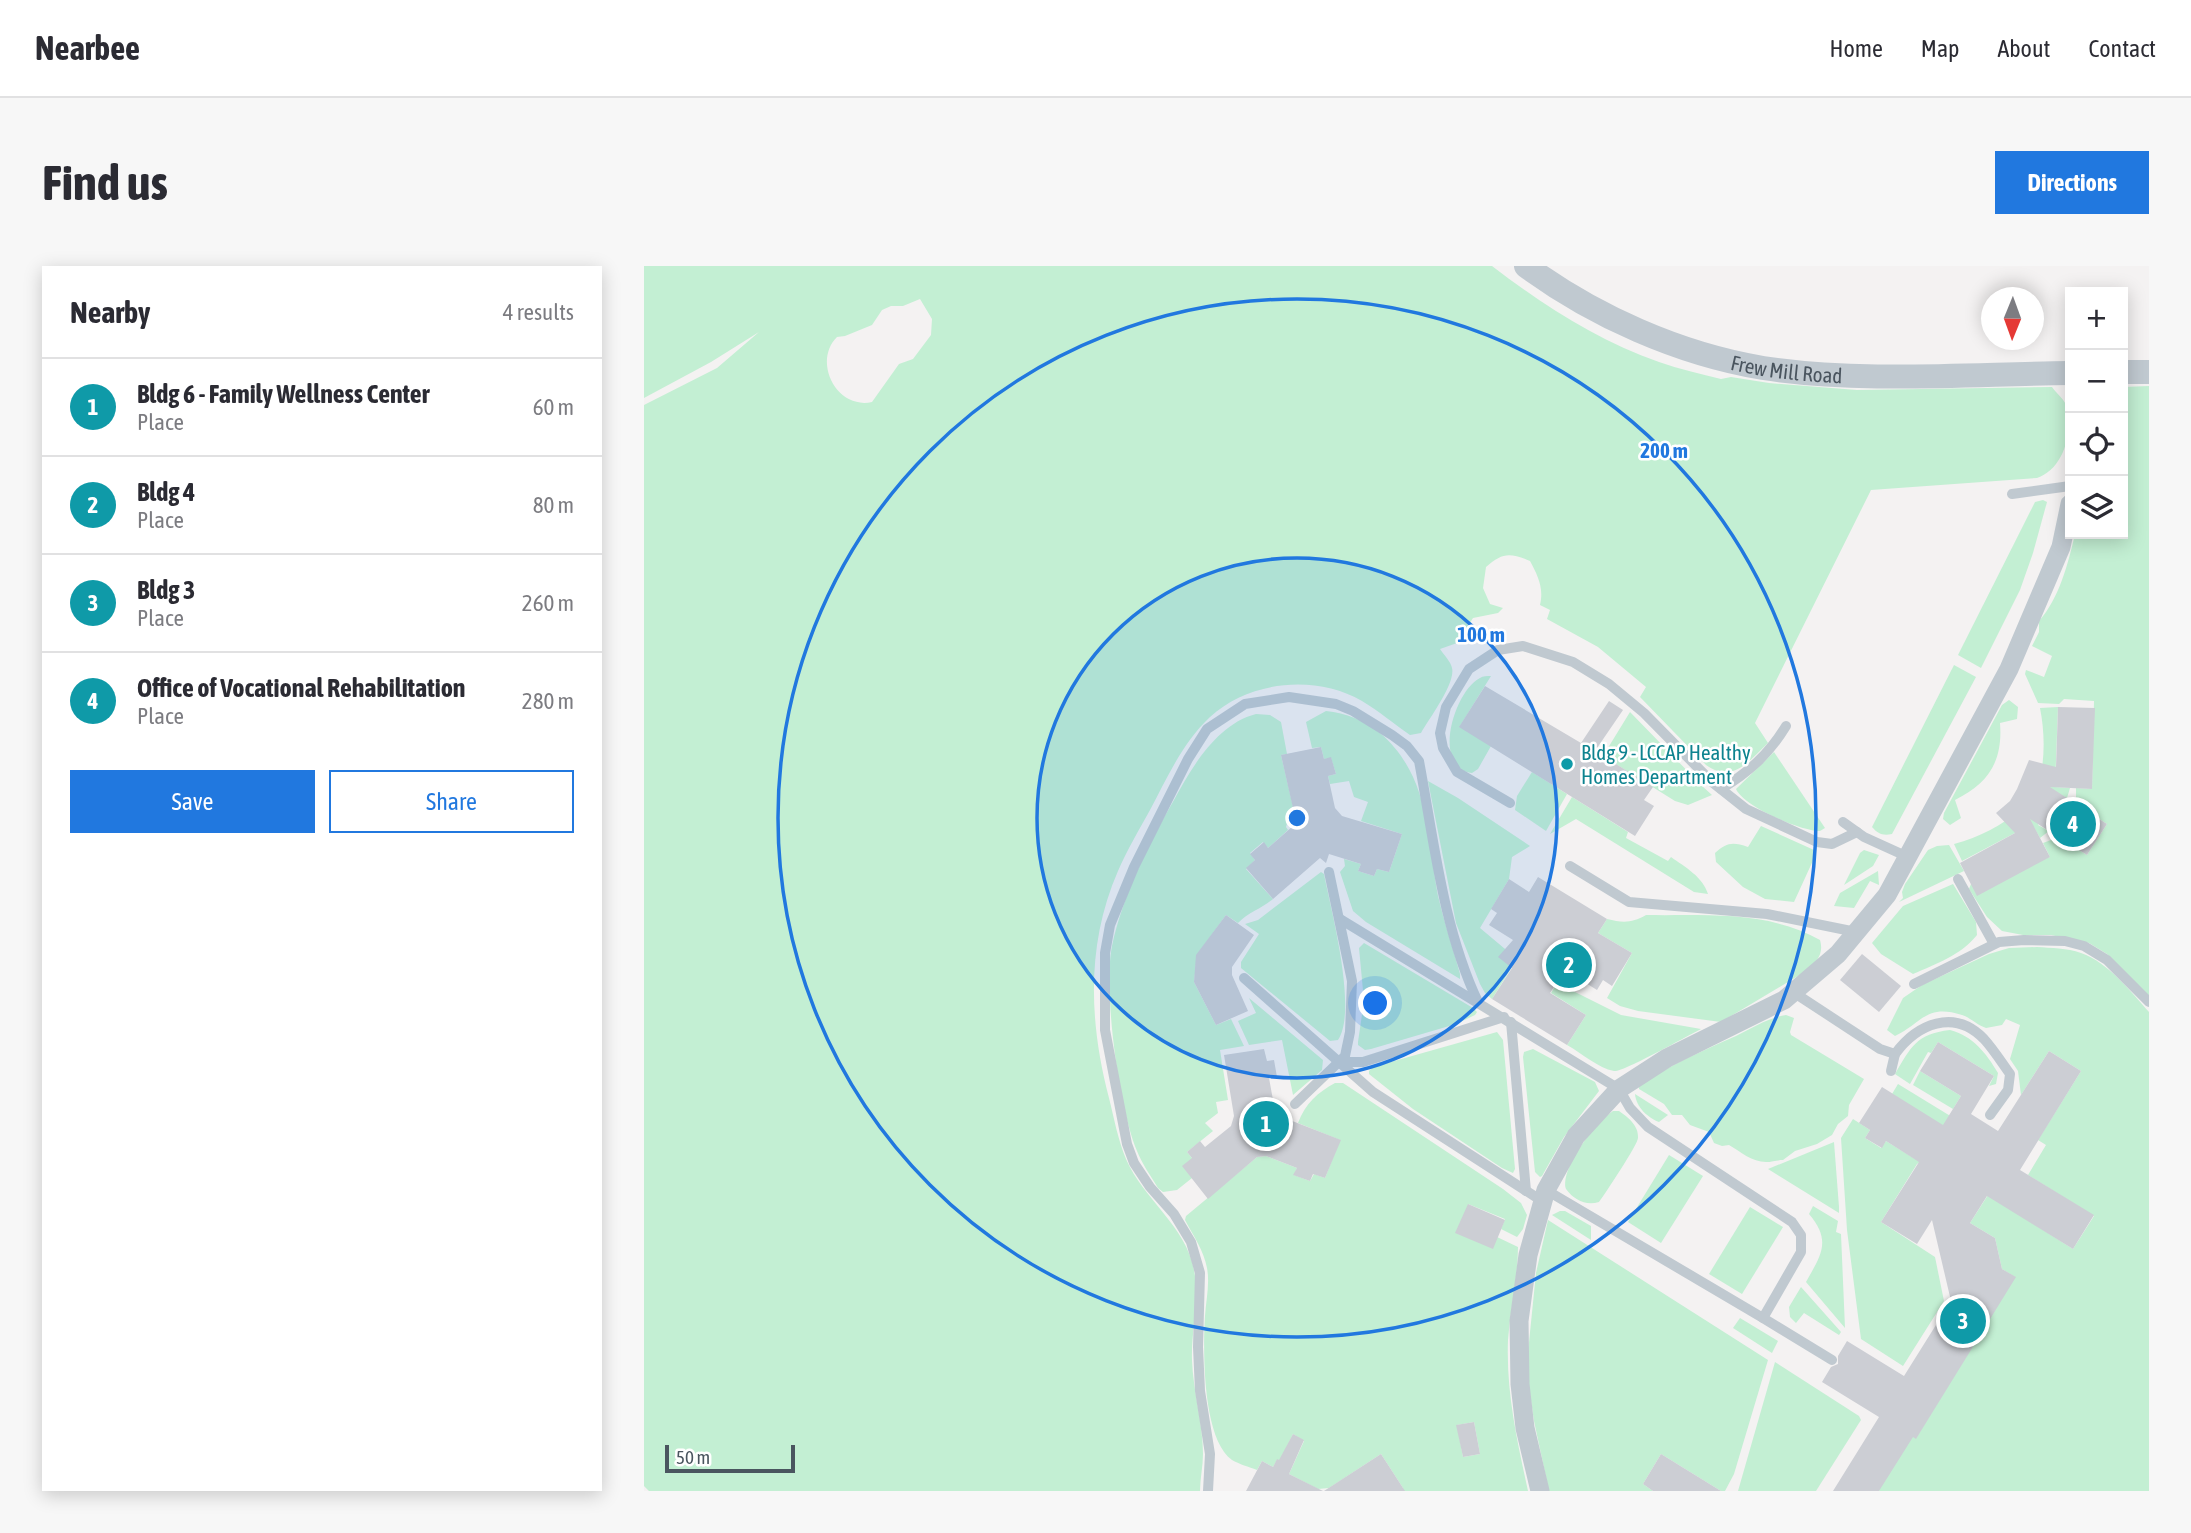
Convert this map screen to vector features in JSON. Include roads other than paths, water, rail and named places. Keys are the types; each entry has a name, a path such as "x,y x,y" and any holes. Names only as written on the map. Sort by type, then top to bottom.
{"street":[{"name":"Frew Mill Road","path":"1526,266 1579,300 1636,329 1714,357 1760,367 1823,374 2065,373"},
{"path":"2128,372 2149,372"},
{"path":"1540,1491 1525,1429 1520,1384 1519,1321 1538,1194 1576,1136 1619,1089 1667,1058 1784,1000 1838,954 1887,895 2009,669 2061,547 2065,528"}],"lane":[{"path":"2012,494 2065,486"},
{"path":"1510,803 1457,772 1443,748 1440,733 1446,707 1469,669 1498,650 1523,646 1573,662 1609,684 1644,713 1674,746 1746,809 1817,842 1832,844 1857,832"},
{"path":"1208,1491 1210,1454 1200,1391 1198,1348 1200,1273 1191,1242 1174,1214 1150,1187 1134,1163 1127,1144 1108,1053 1104,994 1105,953 1111,925 1134,867 1162,809 1207,729 1245,704 1289,697 1336,704 1375,724 1407,746 1419,761 1441,882 1469,982 1478,1002"},
{"path":"1721,789 1744,775 1772,748 1786,726"},
{"path":"1843,822 1857,832 1908,857"},
{"path":"1570,866 1629,902 1767,914 1857,932"},
{"path":"1295,1104 1345,1056 1350,1032 1352,981 1329,872"},
{"path":"1958,879 1994,944"},
{"path":"1340,919 1619,1089 1629,1108 1648,1127 1793,1222 1801,1236 1801,1252 1763,1318"},
{"path":"1913,984 1994,944 2049,940 2084,946 2107,960 2149,1002"},
{"path":"1244,978 1373,1092 1538,1194 1763,1318 1832,1360"},
{"path":"1793,992 1880,1049 1895,1054"},
{"path":"1340,1062 1363,1062 1508,1020"},
{"path":"1508,1020 1538,1194"},
{"path":"1891,1072 1895,1054 1905,1041 1935,1022 1953,1022 1973,1030 1983,1038 2010,1074 2008,1090 1990,1115"}],"place":[{"name":"Bldg 9 - LCCAP Healthy Homes Department","path":"1567,764"},
{"name":"Office of Vocational Rehabilitation","path":"2073,824"},
{"name":"Bldg 4","path":"1569,965"},
{"name":"Bldg 6 - Family Wellness Center","path":"1266,1124"},
{"name":"Bldg 3","path":"1963,1321"}]}
